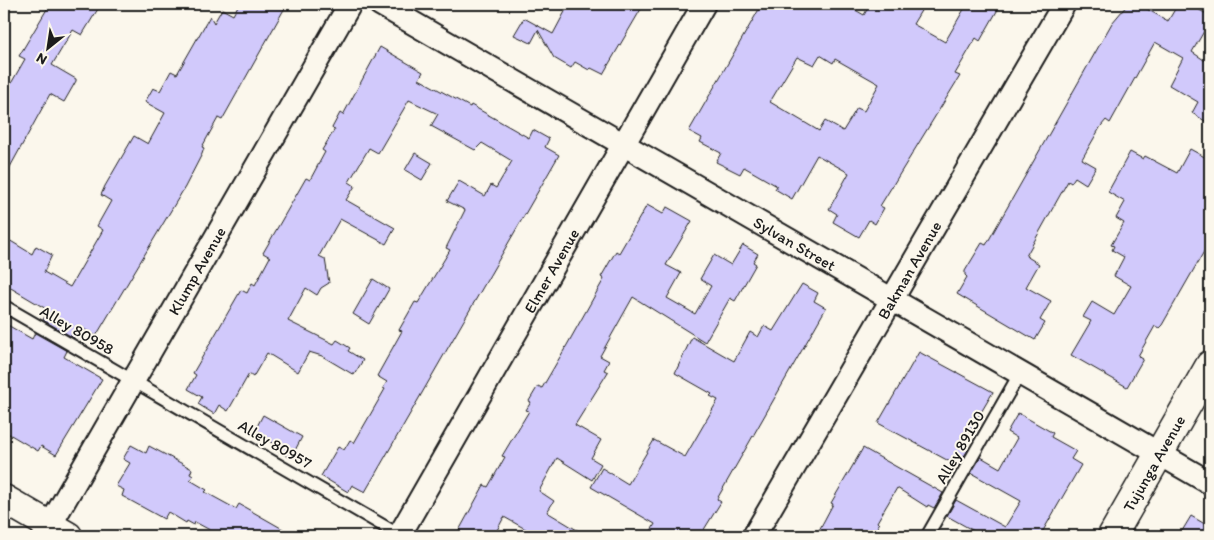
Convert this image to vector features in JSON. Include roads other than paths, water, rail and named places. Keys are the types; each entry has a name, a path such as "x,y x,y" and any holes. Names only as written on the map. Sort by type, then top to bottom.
{"street":[{"name":"Klump Avenue","path":"54,533 134,381 350,4"},
{"name":"Sylvan Street","path":"380,4 624,143 1210,483"},
{"name":"Elmer Avenue","path":"400,536 704,4"},
{"name":"Bakman Avenue","path":"754,536 1064,4"},
{"name":"Tujunga Avenue","path":"1112,536 1210,365"},
{"path":"4,499 54,533"}],"lane":[{"name":"Alley 80958","path":"4,306 134,381"},
{"name":"Alley 89130","path":"927,536 1020,373"},
{"name":"Alley 80957","path":"134,381 400,536"}]}
